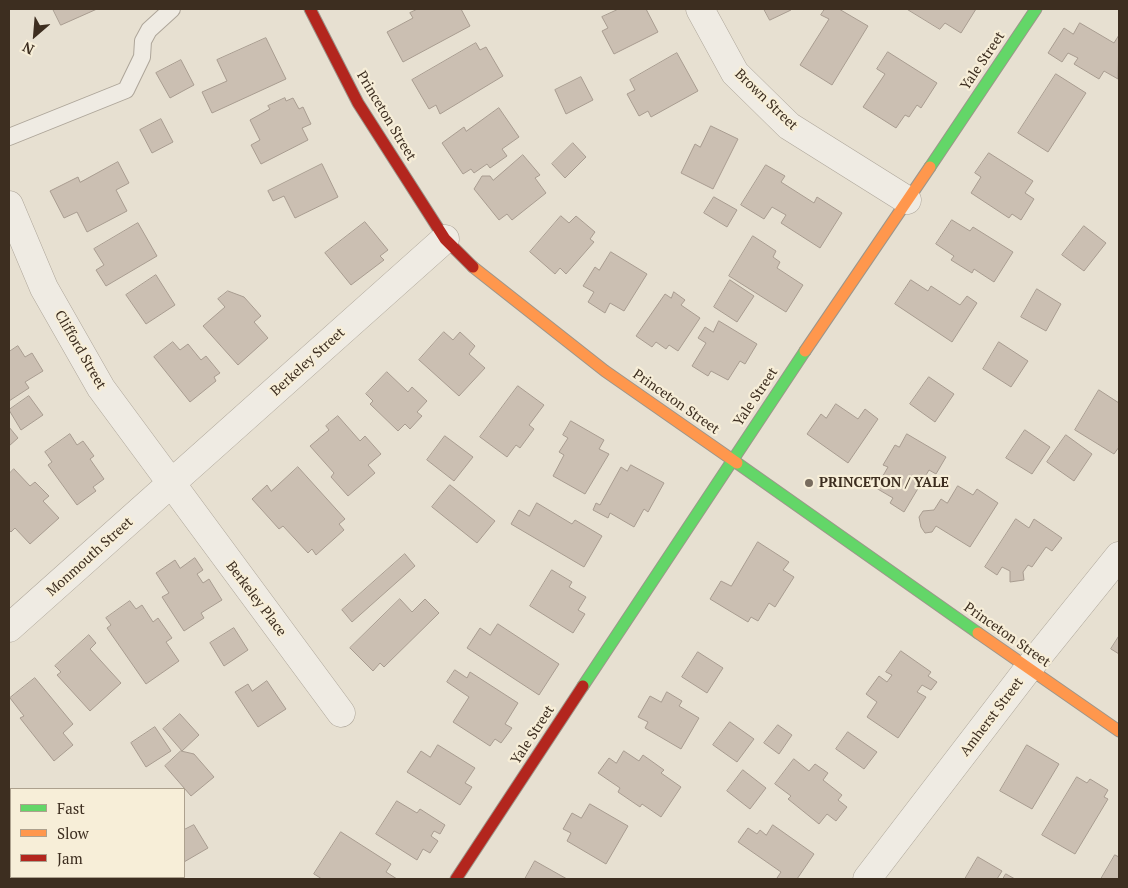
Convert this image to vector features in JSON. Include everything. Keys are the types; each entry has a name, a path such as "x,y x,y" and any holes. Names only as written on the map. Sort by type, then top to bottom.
{"street":[{"name":"Princeton Street","path":"310,9 358,103 445,240 477,270 605,371 1119,731"},
{"name":"Brown Street","path":"700,9 735,73 789,126 907,200"},
{"name":"Yale Street","path":"456,879 732,459 1036,9"},
{"name":"Clifford Street","path":"9,205 44,288 101,388 171,485"},
{"name":"Berkeley Street","path":"171,485 445,240"},
{"name":"Monmouth Street","path":"9,628 171,485"},
{"name":"Berkeley Place","path":"171,485 341,713"},
{"name":"Amherst Street","path":"867,879 1028,669 1119,556"}],"lane":[{"path":"9,137 126,90 142,57 143,41 149,30 172,9"}],"building":[{"path":"53,9 97,9 61,25"},
{"path":"418,9 461,9 470,26 403,62 387,32 413,18 410,13"},
{"path":"619,9 646,9 658,32 614,54 602,31 608,28 602,17"},
{"path":"764,9 791,9 791,10 770,20"},
{"path":"825,9 839,9 868,26 832,85 800,65 829,19 821,15"},
{"path":"907,9 976,9 961,33 945,23 940,29"},
{"path":"1080,23 1114,43 1119,35 1118,79 1104,71 1099,79 1074,64 1078,58 1068,53 1062,62 1048,53 1064,28 1073,34"},
{"path":"266,38 286,79 212,113 202,92 227,81 217,60"},
{"path":"476,43 480,50 486,47 503,76 440,114 436,105 429,109 412,80"},
{"path":"888,52 937,83 921,108 917,105 909,117 905,115 896,128 863,107 885,74 877,69"},
{"path":"677,53 698,91 651,117 648,111 639,116 627,94 635,90 630,80"},
{"path":"181,60 194,85 170,98 156,73"},
{"path":"1056,74 1086,93 1048,152 1018,133"},
{"path":"581,77 593,100 566,114 555,90"},
{"path":"285,98 286,101 293,98 299,109 303,107 311,124 302,128 308,140 261,164 251,145 260,140 250,120 270,109 268,106"},
{"path":"499,108 519,137 502,149 507,156 490,168 487,164 474,173 471,169 463,174 442,143 464,127 466,131"},
{"path":"161,119 173,142 152,153 140,130"},
{"path":"711,126 738,139 713,189 681,173 695,144 700,147"},
{"path":"573,143 586,157 565,178 552,164"},
{"path":"989,153 1033,181 1025,193 1034,199 1021,220 1012,214 1009,218 971,193 981,177 975,173"},
{"path":"523,155 540,175 535,178 546,193 512,220 507,214 499,220 474,189 482,176 490,176 493,180"},
{"path":"118,162 129,183 116,190 127,211 87,232 77,212 64,218 50,191 78,177 80,182"},
{"path":"322,164 338,197 295,218 284,196 273,201 268,191"},
{"path":"766,165 785,176 781,182 814,203 817,197 842,213 820,248 781,223 786,215 772,207 764,219 741,205"},
{"path":"714,197 737,210 727,227 704,213"},
{"path":"561,216 569,223 576,216 595,232 590,239 594,242 566,274 560,268 555,274 530,252"},
{"path":"952,220 970,231 973,227 1013,252 994,282 974,269 972,273 951,260 954,256 936,244"},
{"path":"365,222 388,250 380,256 384,260 351,285 325,253"},
{"path":"138,223 157,256 106,286 96,270 104,265 94,249"},
{"path":"1084,226 1106,243 1084,271 1062,255"},
{"path":"753,236 776,251 773,257 780,262 777,268 803,285 786,312 729,276"},
{"path":"611,252 647,274 624,311 610,303 605,313 588,302 594,292 583,286 595,267 599,270"},
{"path":"156,275 175,305 146,324 126,295"},
{"path":"730,280 754,296 737,322 714,307"},
{"path":"911,280 928,291 931,286 960,305 967,296 977,303 952,342 895,304"},
{"path":"1037,289 1061,304 1046,331 1021,317"},
{"path":"228,291 244,297 261,316 254,322 268,338 238,365 203,326 225,307 218,299"},
{"path":"674,292 685,300 681,305 700,318 678,351 669,345 666,349 656,342 652,347 636,336 665,294 671,298"},
{"path":"719,321 757,344 745,364 740,361 728,380 711,371 708,376 692,366 706,343 698,338 705,327 713,332"},
{"path":"444,332 453,340 460,332 475,346 469,354 485,368 459,396 419,360"},
{"path":"173,342 180,350 188,344 201,360 206,356 220,373 214,377 216,381 190,402 154,357"},
{"path":"999,342 1028,361 1011,387 983,369"},
{"path":"18,346 25,357 32,353 43,371 25,382 29,388 9,401 9,352"},
{"path":"387,372 408,392 412,387 427,401 417,412 422,416 410,429 405,424 398,431 370,404 373,401 366,394"},
{"path":"929,377 954,394 935,422 910,404"},
{"path":"518,386 544,405 529,425 534,429 520,448 516,445 507,457 480,437"},
{"path":"1099,390 1119,403 1119,447 1114,454 1075,430"},
{"path":"29,396 43,415 21,430 9,410"},
{"path":"836,404 858,419 865,409 878,419 848,463 807,434 821,414 826,418"},
{"path":"338,416 360,441 365,436 381,454 368,465 375,473 348,496 331,477 334,473 310,446 329,430 326,426"},
{"path":"571,421 604,440 599,449 609,454 585,494 553,476 564,455 559,452 568,438 563,435"},
{"path":"9,427 18,438 9,446"},
{"path":"1025,430 1050,447 1032,474 1006,458"},
{"path":"70,434 77,445 83,441 94,456 90,459 104,479 93,487 96,491 77,505 48,465 52,462 45,452"},
{"path":"907,434 946,457 936,474 929,470 904,512 890,503 893,498 876,488 888,467 883,465 895,445 899,447"},
{"path":"1066,435 1092,454 1074,481 1047,462"},
{"path":"445,436 473,457 454,481 427,460"},
{"path":"631,465 664,483 648,512 644,509 634,527 610,513 608,518 593,510 596,503 600,505 621,467 627,471"},
{"path":"298,467 345,519 339,524 344,530 316,555 312,549 308,553 283,526 279,529 252,499 267,485 271,491"},
{"path":"14,469 30,486 35,482 49,496 43,501 59,518 30,544 15,528 11,532 9,530 9,474"},
{"path":"450,485 495,521 477,543 432,507"},
{"path":"958,486 973,495 977,489 998,503 970,547 936,526 932,532 925,533 921,527 919,517 923,511 934,510 941,499 947,503"},
{"path":"537,503 572,524 575,520 602,536 584,567 511,524 519,510 529,516"},
{"path":"1016,519 1029,528 1034,519 1062,538 1052,551 1046,547 1032,567 1028,565 1023,572 1024,580 1010,582 1010,571 1002,567 997,575 985,567"},
{"path":"758,542 789,562 783,570 794,577 775,607 769,603 758,621 751,617 748,622 710,599 721,581 731,586"},
{"path":"405,554 415,566 352,622 342,610"},
{"path":"195,558 203,570 197,574 203,583 209,579 222,600 201,613 204,618 184,631 162,597 169,593 156,573 175,560 180,568"},
{"path":"552,570 572,582 569,587 586,597 578,610 585,614 573,633 530,606"},
{"path":"400,599 412,612 425,599 439,613 384,667 380,663 373,671 350,648"},
{"path":"130,601 136,609 142,605 153,622 158,618 172,638 166,642 179,661 146,684 107,628 111,625 106,618"},
{"path":"498,624 559,664 539,695 467,648 480,628 490,635"},
{"path":"234,628 248,650 224,666 210,643"},
{"path":"89,635 96,643 90,649 121,683 90,711 57,675 61,672 55,666"},
{"path":"1119,636 1119,654 1111,649"},
{"path":"901,651 931,672 928,676 937,682 931,690 922,685 917,692 926,697 898,738 867,717 877,702 866,694 879,676 887,682 892,675 886,672"},
{"path":"698,652 723,668 707,693 682,677"},
{"path":"455,670 467,678 470,672 518,703 505,724 512,728 501,743 495,739 490,746 453,722 469,697 447,682"},
{"path":"35,678 73,724 63,733 73,745 54,761 20,718 24,716 10,698"},
{"path":"267,681 286,709 258,727 235,692 248,684 252,691"},
{"path":"667,692 682,701 679,706 699,718 681,749 645,728 648,722 638,717 650,696 661,702"},
{"path":"180,714 199,735 182,751 163,729"},
{"path":"730,722 754,739 737,762 713,745"},
{"path":"778,725 792,735 779,754 764,743"},
{"path":"155,727 171,751 146,767 131,743"},
{"path":"848,732 877,752 864,769 836,749"},
{"path":"438,745 475,768 465,783 472,787 460,805 407,772 421,751 430,757"},
{"path":"1027,745 1059,764 1032,809 1000,791"},
{"path":"181,751 194,754 214,777 191,796 165,766"},
{"path":"624,751 639,761 643,755 664,770 661,773 681,787 661,817 642,804 640,807 618,792 620,788 598,773 609,758 616,763"},
{"path":"794,759 809,771 815,764 828,773 823,780 842,795 838,800 847,807 836,821 827,814 819,824 788,799 791,796 775,784"},
{"path":"743,770 766,788 750,809 727,791"},
{"path":"1077,777 1087,783 1090,779 1108,790 1104,797 1108,799 1075,854 1042,835"},
{"path":"397,801 417,813 420,809 445,825 440,834 434,831 431,836 438,841 430,853 423,849 417,860 376,834"},
{"path":"590,804 628,826 606,864 567,841 571,833 563,829 572,813 581,818"},
{"path":"194,825 208,848 185,861 185,830"},
{"path":"773,825 814,854 797,879 777,878 781,872 738,842 748,828 757,834 760,830 766,835"},
{"path":"341,832 391,864 386,872 397,879 322,879 314,874"},
{"path":"1115,855 1119,857 1119,879 1101,879"},
{"path":"978,857 1002,871 997,879 965,879"},
{"path":"535,861 567,879 525,879"},
{"path":"1006,874 1015,879 1003,879"}],"traffic: fast":[{"path":"930,167 1036,9"},
{"path":"583,686 805,351"},
{"path":"737,463 978,633"}],"traffic: slow":[{"path":"805,351 930,167"},
{"path":"473,267 605,371 737,463"},
{"path":"978,633 1119,731"}],"traffic: jam":[{"path":"310,9 358,103 445,239 473,267"},
{"path":"456,879 583,686"}],"place":[{"name":"PRINCETON / YALE","path":"809,483"}]}
